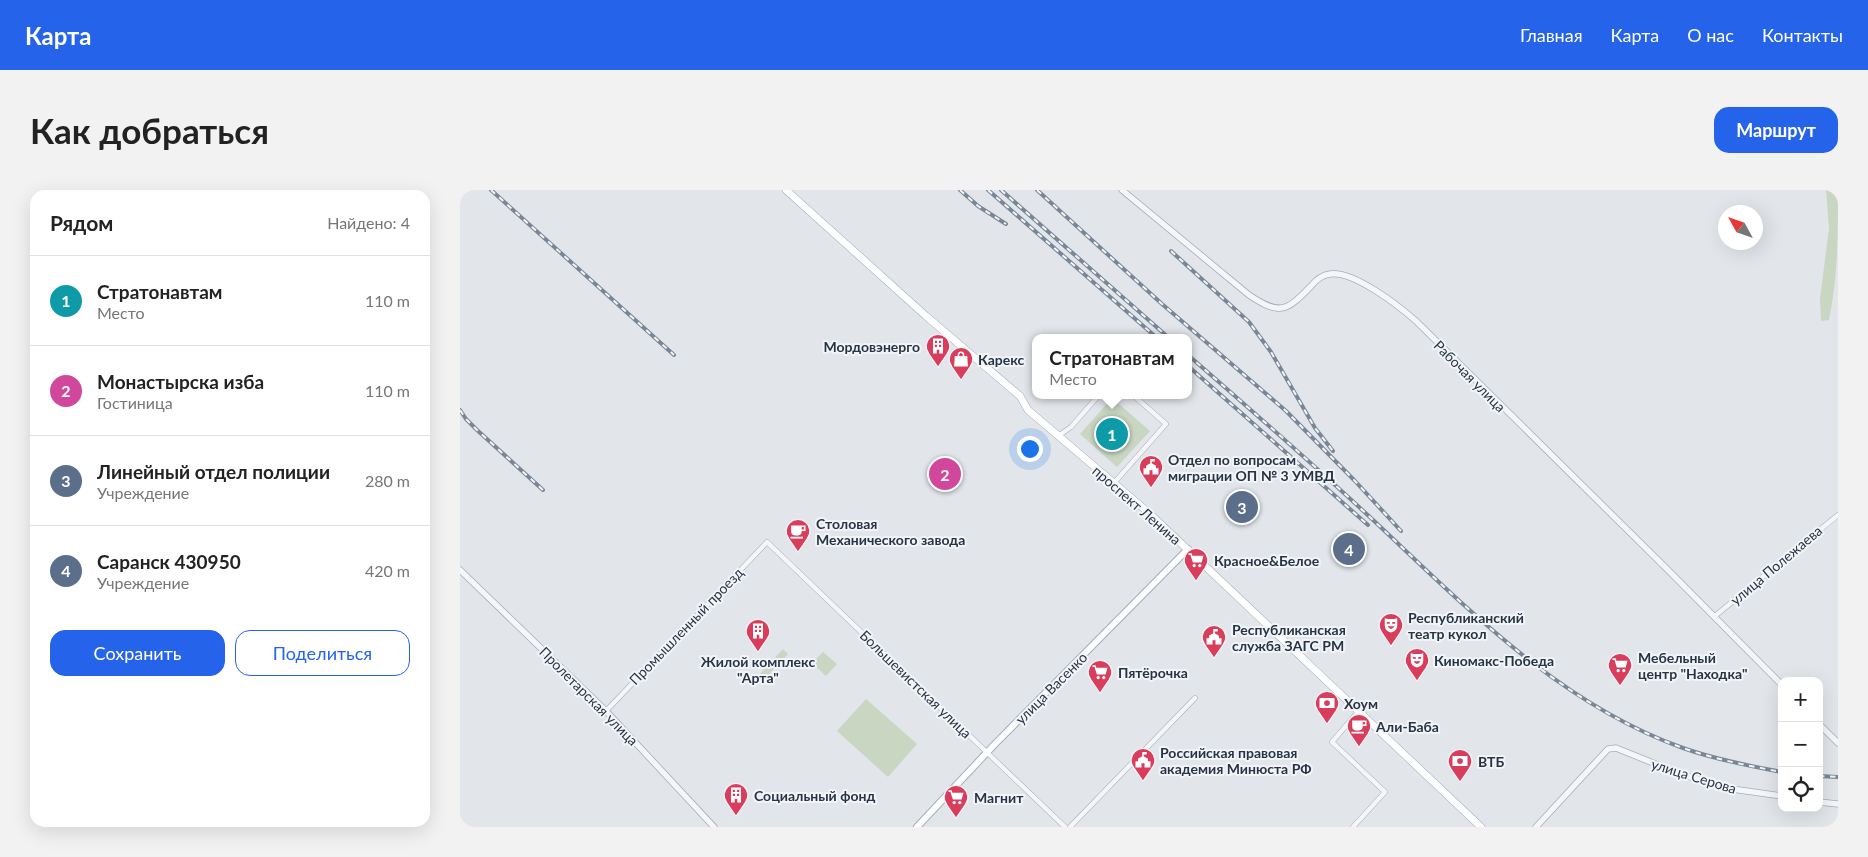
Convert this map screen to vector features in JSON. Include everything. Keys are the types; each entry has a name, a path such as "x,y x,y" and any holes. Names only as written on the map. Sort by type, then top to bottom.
{"main road":[{"name":"проспект Ленина","path":"786,190 926,316 1020,396 1028,410 1149,513 1481,827"},
{"name":"улица Васенко","path":"916,827 1188,550"}],"street":[{"name":"Рабочая улица","path":"1122,190 1249,295 1268,306 1282,308 1291,305 1316,280 1328,274 1341,274 1383,295 1416,321 1715,616 1778,681"},
{"path":"1058,436 1070,427 1095,399"},
{"path":"1113,484 1166,424 1138,399"},
{"name":"улица Полежаева","path":"1715,616 1838,515"},
{"name":"Промышленный проезд","path":"606,710 766,542"},
{"name":"Большевистская улица","path":"766,542 1065,827"},
{"name":"Пролетарская улица","path":"460,570 606,710 714,827"},
{"path":"1070,827 1196,698"},
{"path":"1353,827 1385,792 1332,742 1358,712"},
{"path":"1823,728 1838,743"},
{"name":"улица Серова","path":"1536,827 1608,749 1616,748 1684,775 1732,789 1778,795"},
{"path":"1823,802 1838,804"}],"green space":[{"path":"1826,190 1838,190 1838,239 1836,272 1829,320 1821,321 1820,299 1829,228"},
{"path":"1111,399 1150,431 1117,467 1080,434"},
{"path":"783,649 788,654 770,673 772,677 765,684 757,677"},
{"path":"823,652 837,664 826,676 812,663"},
{"path":"866,699 917,744 888,777 837,731"}],"railway":[{"path":"491,190 674,355"},
{"path":"960,190 978,206 1006,224"},
{"path":"988,190 1152,334"},
{"path":"1001,190 1164,334"},
{"path":"1037,190 1162,304 1286,411 1401,531"},
{"path":"1171,251 1249,322 1271,352 1315,428 1333,451"},
{"path":"1192,358 1327,477 1479,618 1516,650 1555,679 1595,706 1638,729 1683,748 1719,759 1778,771"},
{"path":"1192,370 1368,525"},
{"path":"460,410 477,430 543,490"},
{"path":"1823,776 1838,777"}],"place":[{"name":"Мордовэнерго","path":"938,367"},
{"name":"Карекс","path":"961,380"},
{"name":"Стратонавтам","path":"1112,434"},
{"name":"Монастырска изба","path":"945,474"},
{"name":"Отдел по вопросам миграции ОП № 3 УМВД","path":"1151,488"},
{"name":"Линейный отдел полиции","path":"1242,507"},
{"name":"Саранск 430950","path":"1349,549"},
{"name":"Столовая Механического завода","path":"798,552"},
{"name":"Красное&Белое","path":"1196,581"},
{"name":"Республиканский театр кукол","path":"1391,646"},
{"name":"Жилой комплекс \"Арта\"","path":"758,652"},
{"name":"Республиканская служба ЗАГС РМ","path":"1214,658"},
{"name":"Киномакс-Победа","path":"1417,681"},
{"name":"Мебельный центр \"Находка\"","path":"1620,686"},
{"name":"Пятёрочка","path":"1100,693"},
{"name":"Хоум","path":"1327,724"},
{"name":"Али-Баба","path":"1359,747"},
{"name":"Российская правовая академия Минюста РФ","path":"1143,781"},
{"name":"ВТБ","path":"1460,782"},
{"name":"Социальный фонд","path":"736,816"},
{"name":"Магнит","path":"956,818"}]}
